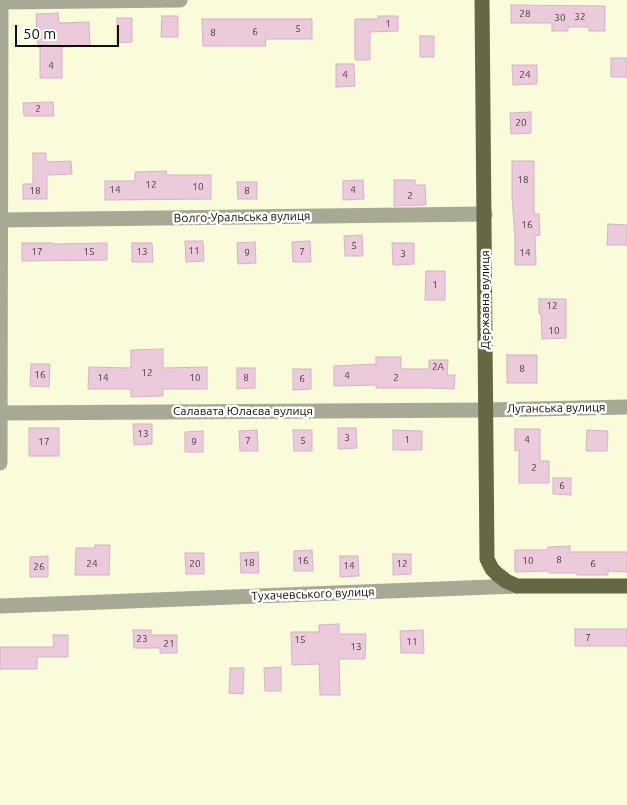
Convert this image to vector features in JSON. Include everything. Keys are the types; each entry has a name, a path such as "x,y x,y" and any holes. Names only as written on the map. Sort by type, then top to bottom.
{"main road":[{"name":"Державна вулиця","path":"482,0 487,559 497,574 517,586"},
{"name":"Тухачевського вулиця","path":"517,586 627,586"}],"street":[{"path":"0,463 2,1 180,0"},
{"name":"Волго-Уральська вулиця","path":"0,220 485,214"},
{"name":"Луганська вулиця","path":"485,410 627,407"},
{"name":"Салавата Юлаєва вулиця","path":"0,413 485,410"},
{"name":"Тухачевського вулиця","path":"0,606 517,586"}],"building":[{"path":"511,5 605,6 605,31 589,31 589,27 568,27 568,31 552,31 552,23 511,23"},
{"path":"58,13 59,23 89,22 90,46 62,47 62,78 40,78 40,47 38,47 36,14"},
{"path":"162,16 178,16 178,37 161,37"},
{"path":"378,16 398,16 398,31 370,32 370,60 355,60 355,19 378,19"},
{"path":"117,18 132,18 132,42 117,43"},
{"path":"202,19 312,19 312,39 265,39 266,46 203,46"},
{"path":"420,36 434,36 434,57 420,57"},
{"path":"611,58 627,58 627,77 611,77"},
{"path":"336,64 354,64 355,86 336,87"},
{"path":"512,65 537,65 537,84 513,85"},
{"path":"53,102 54,116 24,116 23,103"},
{"path":"531,112 531,133 511,134 510,113"},
{"path":"33,153 46,153 46,162 71,161 72,174 47,175 47,199 23,199 23,184 33,184"},
{"path":"512,161 534,161 534,214 539,214 540,235 535,236 536,265 515,265"},
{"path":"166,171 167,175 211,175 211,199 105,200 105,181 135,181 135,172"},
{"path":"363,180 364,199 343,200 343,181"},
{"path":"394,180 415,180 415,185 425,185 426,205 394,206"},
{"path":"237,182 257,182 257,199 238,199"},
{"path":"608,224 627,225 627,245 607,245"},
{"path":"362,235 363,256 345,256 344,236"},
{"path":"185,241 203,241 204,261 186,262"},
{"path":"310,241 311,262 293,262 292,242"},
{"path":"255,242 256,263 238,264 237,243"},
{"path":"22,243 107,243 107,260 22,261"},
{"path":"132,243 152,243 153,262 132,262"},
{"path":"392,243 414,243 414,264 393,265"},
{"path":"426,271 445,271 445,300 425,300"},
{"path":"539,299 566,299 566,338 542,339"},
{"path":"163,349 163,368 207,367 207,389 163,389 163,396 131,397 131,389 88,389 89,367 131,368 131,350"},
{"path":"507,355 537,355 537,383 507,383"},
{"path":"376,357 401,357 401,369 429,369 429,360 448,360 447,375 455,375 454,389 376,388 376,385 334,386 334,366 376,364"},
{"path":"31,364 50,364 49,387 30,386"},
{"path":"237,368 255,368 255,388 237,389"},
{"path":"293,369 311,369 311,389 293,390"},
{"path":"133,424 152,424 152,444 134,445"},
{"path":"29,428 59,428 59,456 29,456"},
{"path":"338,428 356,428 357,448 338,449"},
{"path":"515,429 540,429 540,461 549,461 549,483 519,483 519,450 515,451"},
{"path":"257,430 258,451 240,451 239,431"},
{"path":"293,430 312,430 312,451 294,451"},
{"path":"393,430 422,431 422,450 393,450"},
{"path":"587,430 608,431 607,451 586,451"},
{"path":"203,431 203,452 185,452 185,432"},
{"path":"553,478 571,478 571,495 553,494"},
{"path":"95,545 110,545 109,575 75,575 76,548 95,548"},
{"path":"570,546 570,552 627,552 627,572 608,571 608,575 577,575 577,573 549,573 549,571 515,572 515,550 548,550 548,547"},
{"path":"312,550 313,571 294,571 294,551"},
{"path":"258,552 259,573 241,573 240,553"},
{"path":"185,553 204,553 204,574 186,574"},
{"path":"393,554 411,554 411,574 393,575"},
{"path":"48,556 48,577 30,577 30,557"},
{"path":"340,556 358,556 359,576 340,577"},
{"path":"339,624 339,634 366,634 365,659 339,659 340,695 320,695 319,664 292,665 291,632 319,632 319,625"},
{"path":"575,629 627,629 627,646 575,646"},
{"path":"133,630 151,630 151,635 177,635 177,653 160,653 160,648 134,648"},
{"path":"423,630 424,653 401,653 400,631"},
{"path":"53,635 68,635 68,657 37,657 37,669 0,669 0,647 54,647"},
{"path":"281,667 281,691 265,691 264,668"},
{"path":"230,668 244,668 243,694 229,693"}]}
